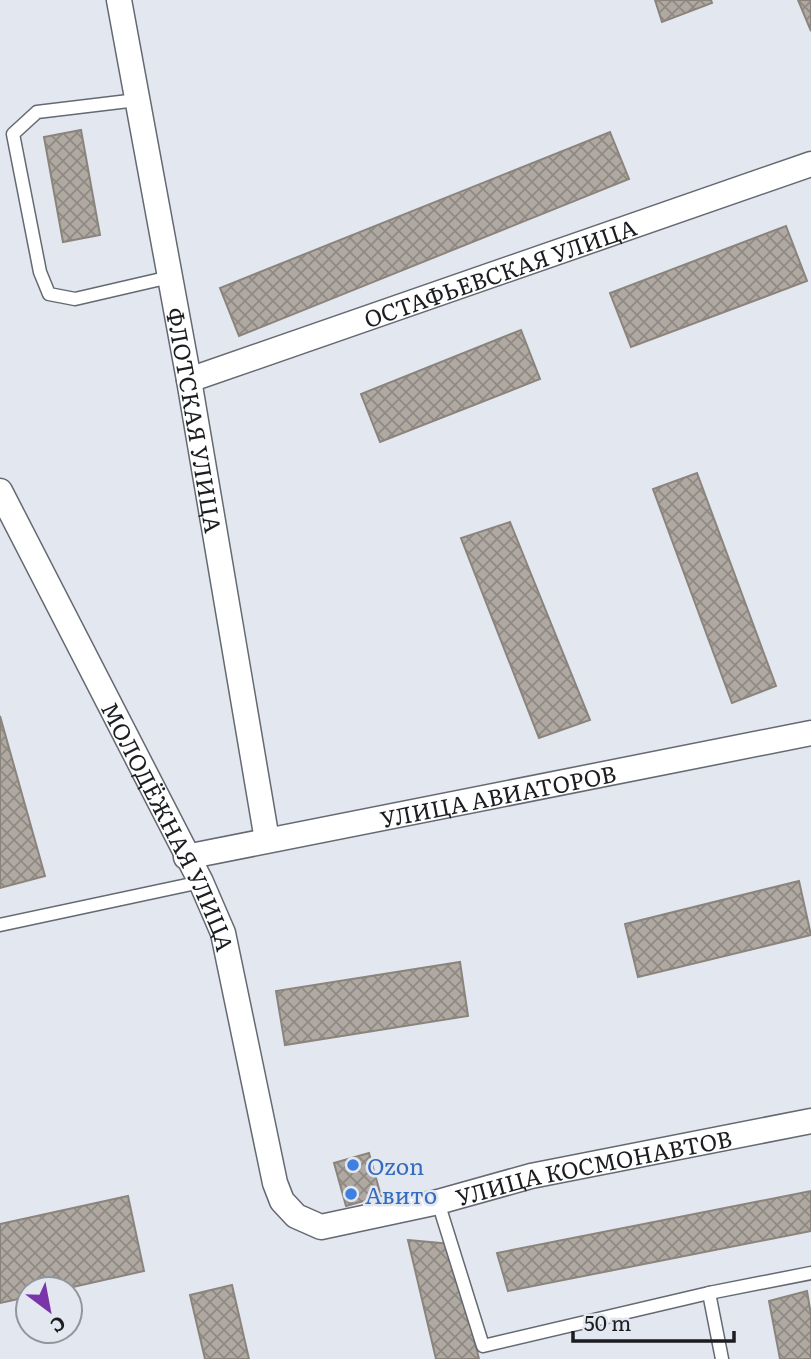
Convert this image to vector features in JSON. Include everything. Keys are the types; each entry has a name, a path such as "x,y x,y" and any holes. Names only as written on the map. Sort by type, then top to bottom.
{"street":[{"name":"ФЛОТСКАЯ УЛИЦА","path":"119,0 189,380 267,840"},
{"name":"ОСТАФЬЕВСКАЯ УЛИЦА","path":"189,380 811,164"},
{"name":"МОЛОДЁЖНАЯ УЛИЦА","path":"0,491 186,858 201,882 223,933 275,1183"},
{"name":"УЛИЦА АВИАТОРОВ","path":"186,858 811,733"},
{"name":"УЛИЦА КОСМОНАВТОВ","path":"275,1183 282,1201 296,1216 321,1227 438,1202 531,1176 811,1121"}],"lane":[{"path":"137,100 37,113 13,134 40,272 49,294 75,299 170,277"},
{"path":"0,925 201,882"},
{"path":"438,1202 483,1346 709,1293 811,1273"},
{"path":"709,1293 722,1359"}],"building":[{"path":"655,0 711,0 712,3 662,22"},
{"path":"798,0 811,0 811,31"},
{"path":"81,130 100,235 63,242 44,137"},
{"path":"610,132 629,179 239,336 220,288"},
{"path":"786,226 807,281 631,347 610,293"},
{"path":"521,330 540,379 380,442 361,394"},
{"path":"697,473 776,686 732,703 653,489"},
{"path":"510,522 590,720 539,738 461,538"},
{"path":"0,716 45,876 0,888"},
{"path":"799,881 811,935 638,977 625,924"},
{"path":"460,962 468,1016 285,1045 276,991"},
{"path":"369,1153 381,1196 346,1206 334,1163"},
{"path":"811,1191 811,1231 508,1291 497,1253"},
{"path":"128,1196 144,1271 84,1284 84,1275 14,1275 14,1300 0,1303 0,1224"},
{"path":"408,1240 451,1244 479,1359 436,1359"},
{"path":"232,1285 249,1359 205,1359 190,1295"},
{"path":"807,1291 811,1315 811,1359 780,1359 769,1301"}],"place":[{"name":"Ozon","path":"353,1165"},
{"name":"Авито","path":"351,1194"}]}
